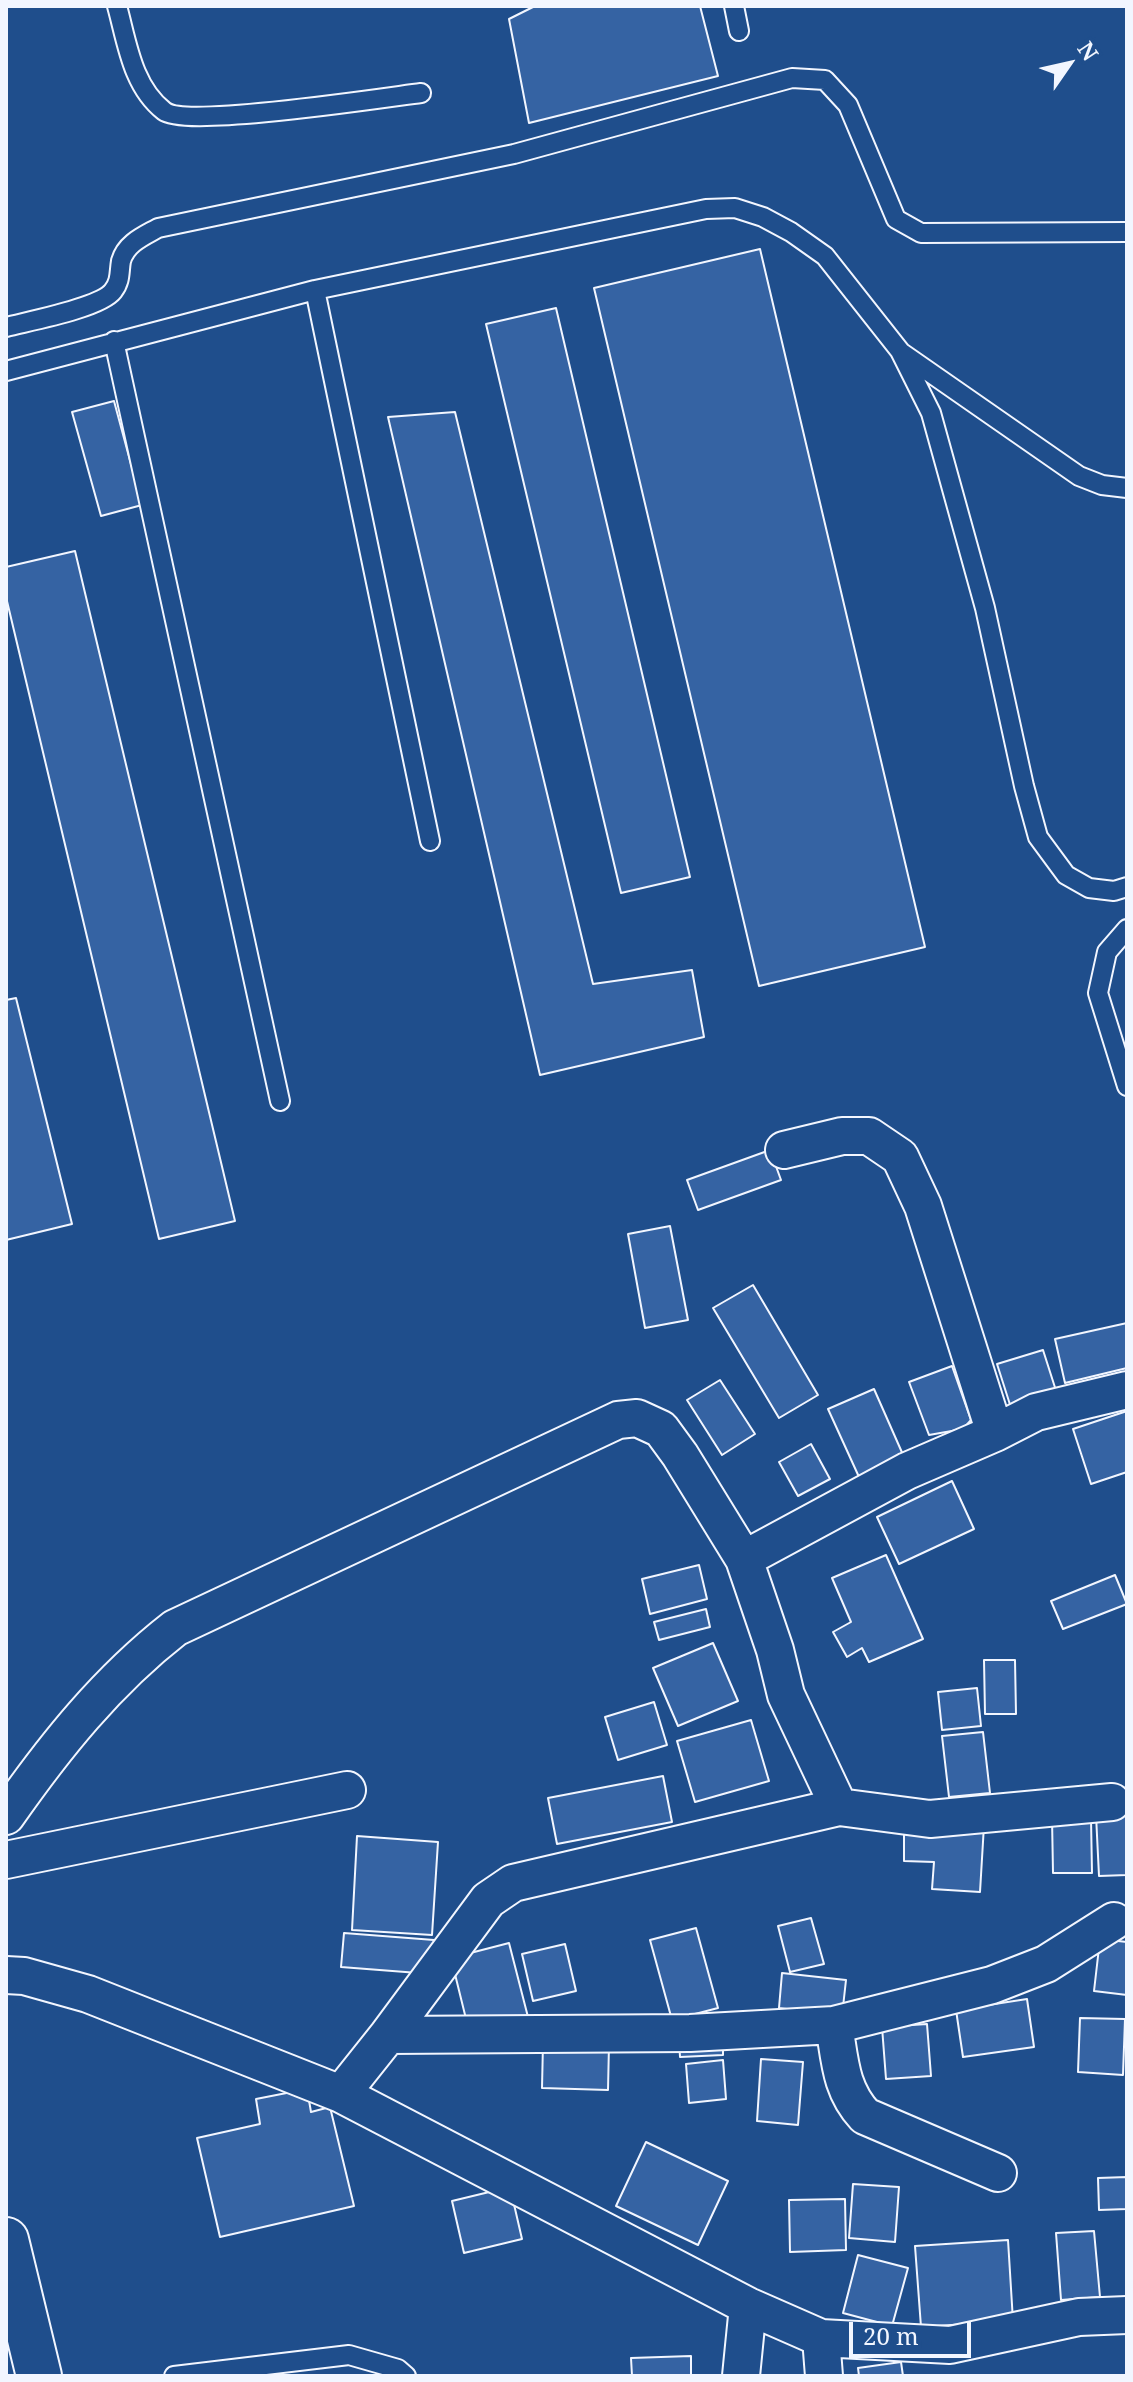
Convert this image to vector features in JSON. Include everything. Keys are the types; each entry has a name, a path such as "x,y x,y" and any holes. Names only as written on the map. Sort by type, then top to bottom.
{"main road":[{"path":"6,2240 39,2376"}],"street":[{"path":"784,1150 842,1136 869,1136 900,1157 923,1206 995,1433"},
{"path":"744,1559 907,1471 1036,1412 1127,1390"},
{"path":"6,1816 47,1758 85,1712 139,1657 175,1628 618,1420 637,1418 661,1429 744,1559 775,1650 786,1695 839,1807"},
{"path":"6,1860 347,1790"},
{"path":"341,2094 488,1900 513,1883 839,1807 930,1819 1112,1802"},
{"path":"388,2035 690,2033 834,2025 992,1985 1046,1964 1114,1921"},
{"path":"6,1975 24,1976 88,1994 341,2094 748,2306 821,2338 952,2361 1079,2317 1127,2315"},
{"path":"834,2025 844,2085 852,2102 865,2116 998,2173"},
{"path":"741,2376 748,2306"},
{"path":"821,2338 824,2376"}],"lane":[{"path":"117,6 139,82 148,97 167,114 212,117 421,93"},
{"path":"734,6 739,31"},
{"path":"6,327 98,303 112,293 120,280 121,262 126,250 158,228 514,154 792,78 825,80 848,105 896,219 921,233 1127,232"},
{"path":"6,371 315,290 706,209 735,208 763,217 825,256 900,351 931,413 985,608 1038,837 1066,875 1089,888 1114,891 1127,887"},
{"path":"315,290 430,841"},
{"path":"114,341 280,1101"},
{"path":"900,351 1079,476 1102,485 1127,488"},
{"path":"1127,929 1107,952 1098,993 1127,1086"},
{"path":"174,2376 349,2355 398,2369 406,2376"}],"building":[{"path":"535,6 700,6 718,76 529,123 509,19"},
{"path":"760,249 925,947 759,986 594,288"},
{"path":"556,308 690,877 621,893 486,324"},
{"path":"114,401 142,505 101,516 72,412"},
{"path":"455,412 593,984 692,970 704,1037 540,1075 388,417"},
{"path":"75,551 235,1221 159,1239 6,597 6,567"},
{"path":"16,998 72,1224 6,1240 6,1000"},
{"path":"770,1150 781,1180 698,1210 687,1180"},
{"path":"670,1226 688,1320 645,1328 628,1234"},
{"path":"753,1285 818,1395 779,1418 713,1308"},
{"path":"1127,1323 1127,1368 1065,1383 1055,1339"},
{"path":"1043,1350 1059,1400 1013,1414 997,1364"},
{"path":"952,1366 971,1420 963,1429 929,1435 909,1382"},
{"path":"720,1380 755,1434 722,1455 687,1400"},
{"path":"874,1389 904,1457 859,1477 828,1409"},
{"path":"1127,1411 1127,1472 1091,1484 1073,1429"},
{"path":"811,1444 830,1479 798,1496 779,1462"},
{"path":"952,1481 974,1529 899,1564 877,1517"},
{"path":"886,1555 923,1639 869,1662 862,1648 847,1657 833,1632 851,1622 832,1578"},
{"path":"699,1565 707,1599 650,1614 642,1579"},
{"path":"1115,1575 1127,1604 1063,1629 1051,1601"},
{"path":"706,1609 710,1627 659,1640 654,1622"},
{"path":"713,1643 738,1701 678,1726 653,1668"},
{"path":"984,1660 1015,1660 1016,1714 985,1714"},
{"path":"977,1688 981,1726 942,1730 938,1692"},
{"path":"654,1702 667,1745 618,1760 605,1717"},
{"path":"751,1720 769,1781 695,1802 677,1741"},
{"path":"983,1732 990,1793 949,1797 942,1736"},
{"path":"663,1776 672,1822 557,1844 548,1798"},
{"path":"1127,1814 1127,1875 1099,1876 1096,1815"},
{"path":"1052,1818 1091,1818 1092,1873 1053,1873"},
{"path":"984,1825 980,1892 932,1889 934,1862 904,1861 904,1833"},
{"path":"357,1836 438,1842 432,1935 352,1930"},
{"path":"811,1918 824,1964 790,1972 778,1926"},
{"path":"696,1928 718,2008 672,2020 650,1940"},
{"path":"344,1933 434,1940 431,1974 341,1967"},
{"path":"1100,1939 1127,1942 1127,1995 1094,1991"},
{"path":"509,1943 528,2017 469,2031 451,1958"},
{"path":"565,1944 576,1991 533,2001 522,1954"},
{"path":"782,1973 846,1980 842,2016 779,2008"},
{"path":"1027,1999 1034,2047 963,2057 956,2010"},
{"path":"1080,2018 1125,2019 1123,2075 1078,2072"},
{"path":"927,2024 931,2076 886,2079 882,2027"},
{"path":"723,2038 723,2055 680,2057 679,2040"},
{"path":"543,2042 609,2044 608,2090 542,2088"},
{"path":"761,2059 803,2062 798,2125 757,2121"},
{"path":"723,2060 726,2099 689,2103 686,2064"},
{"path":"307,2089 311,2112 330,2107 354,2206 220,2237 197,2138 260,2124 256,2099"},
{"path":"646,2142 728,2181 698,2245 616,2206"},
{"path":"1127,2177 1127,2209 1099,2210 1098,2178"},
{"path":"853,2184 899,2187 895,2242 849,2238"},
{"path":"510,2187 522,2239 464,2253 452,2201"},
{"path":"845,2199 846,2250 790,2252 789,2200"},
{"path":"1094,2231 1100,2297 1061,2300 1056,2233"},
{"path":"1008,2240 1013,2321 921,2327 915,2246"},
{"path":"858,2255 908,2268 892,2326 843,2313"},
{"path":"691,2356 691,2376 632,2376 631,2358"},
{"path":"901,2362 903,2376 859,2376 858,2368"}]}
